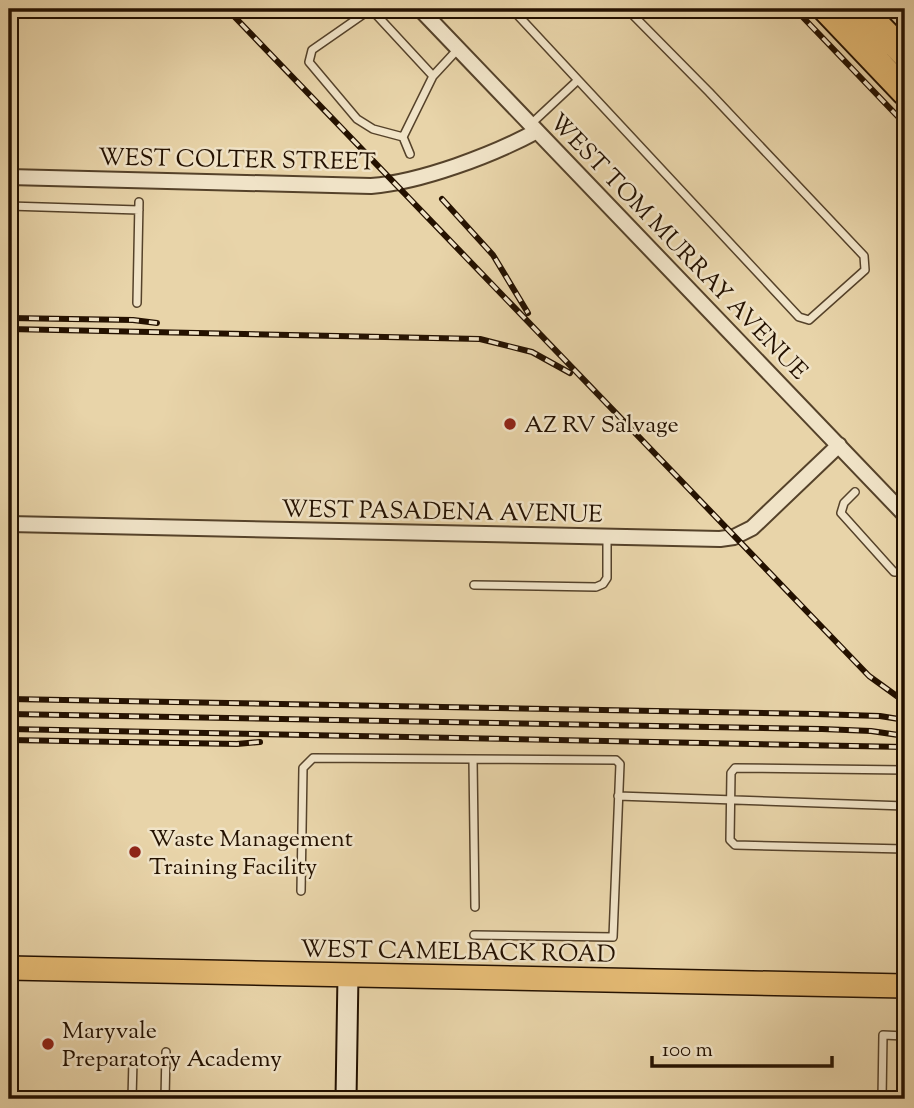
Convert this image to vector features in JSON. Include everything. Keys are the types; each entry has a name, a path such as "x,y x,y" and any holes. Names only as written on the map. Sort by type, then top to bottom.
{"highway":[{"path":"826,9 905,92"},
{"path":"862,9 905,54"}],"main road":[{"name":"WEST CAMELBACK ROAD","path":"9,968 905,986"}],"street":[{"name":"WEST TOM MURRAY AVENUE","path":"420,9 905,515"},
{"name":"WEST COLTER STREET","path":"9,177 370,186 395,184 521,140 534,127"},
{"name":"WEST PASADENA AVENUE","path":"9,524 707,539 734,537 751,528 839,445"},
{"path":"346,1099 348,975"}],"lane":[{"path":"9,9 9,56"},
{"path":"403,137 373,129 357,119 309,62 312,50 371,9 433,76"},
{"path":"512,9 799,317 809,320 865,270 864,256 627,9"},
{"path":"410,154 403,137 433,76 458,49"},
{"path":"534,127 578,80"},
{"path":"9,206 139,206 137,303"},
{"path":"855,492 844,503 841,513 894,572 905,572"},
{"path":"474,585 596,587 603,584 607,578 607,537"},
{"path":"301,891 303,768 313,758 616,760 620,764 613,937 474,935"},
{"path":"473,760 474,907"},
{"path":"905,770 740,766 731,773 730,840 735,845 905,849"},
{"path":"618,796 905,806"},
{"path":"882,1099 883,1035 905,1036"},
{"path":"165,1099 166,1052"},
{"path":"132,1099 132,1060 166,1061"}],"railway":[{"path":"227,9 869,676 905,702"},
{"path":"795,9 905,124"},
{"path":"442,199 493,255 528,313"},
{"path":"9,318 133,320 157,323"},
{"path":"9,329 480,339 532,352 570,373"},
{"path":"9,699 816,714 880,716 905,720"},
{"path":"9,714 822,729 871,731 905,736"},
{"path":"9,729 905,747"},
{"path":"9,740 237,744 260,742"}],"place":[{"name":"AZ RV Salvage","path":"510,424"},
{"name":"Waste Management Training Facility","path":"135,852"},
{"name":"Maryvale Preparatory Academy","path":"48,1044"}]}
